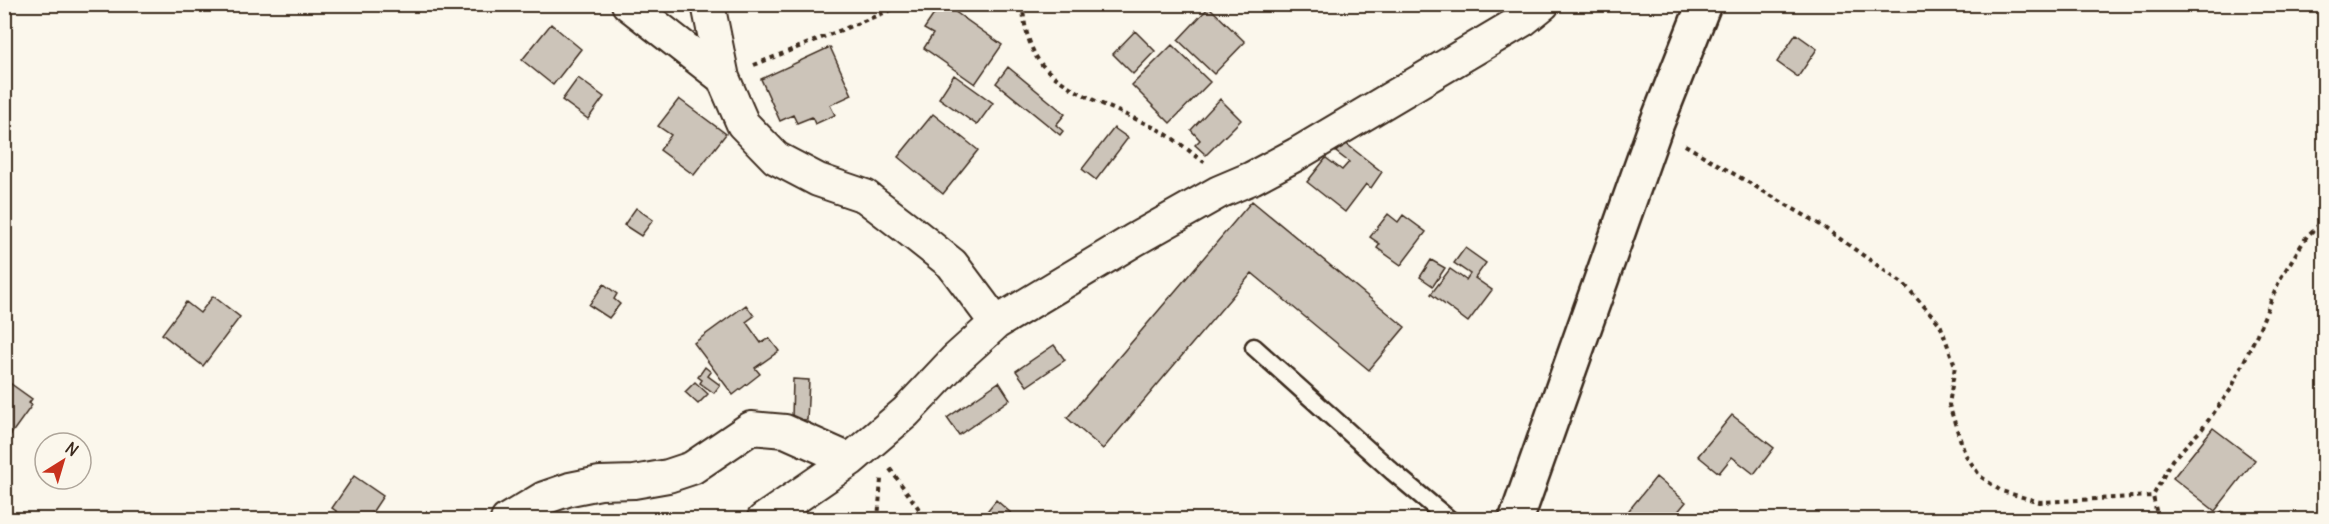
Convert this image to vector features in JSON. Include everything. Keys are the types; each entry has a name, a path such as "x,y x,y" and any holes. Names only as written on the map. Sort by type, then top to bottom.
{"street":[{"path":"628,4 723,78"},
{"path":"708,4 723,78 743,124 776,158 818,180 865,196 952,264 996,323"},
{"path":"763,519 850,460 906,412 955,360 996,323 1218,192 1326,137 1523,20 1543,4"},
{"path":"1516,519 1656,128 1704,4"},
{"path":"507,519 544,498 570,489 600,483 633,482 668,476 692,468 751,428 785,431 850,460"}],"lane":[{"path":"1254,347 1393,472 1450,519"}],"path":[{"path":"723,78 906,4"},
{"path":"1023,4 1027,31 1037,57 1048,71 1110,107 1174,138 1233,186"},
{"path":"1656,128 1819,224 1905,285 1940,324 1955,366 1949,405 1965,454 1980,476 2001,491 2040,502 2153,496"},
{"path":"2158,519 2153,496 2172,460 2202,429 2231,389 2280,279 2307,236 2325,220"},
{"path":"883,462 899,479 919,511 927,519"}],"building":[{"path":"941,4 1002,45 975,84 924,48 933,34 924,29"},
{"path":"1209,7 1245,42 1214,74 1178,40"},
{"path":"551,24 581,49 553,85 522,60"},
{"path":"1135,31 1155,51 1133,74 1113,54"},
{"path":"1796,34 1817,49 1798,77 1777,62"},
{"path":"1172,45 1210,82 1170,123 1132,85"},
{"path":"830,47 852,95 830,105 835,115 815,124 812,117 797,123 793,115 780,121 761,79"},
{"path":"1008,67 1065,114 1056,125 1063,131 1060,135 996,83"},
{"path":"954,75 993,103 977,125 939,98"},
{"path":"578,78 604,97 588,119 562,100"},
{"path":"679,99 726,134 694,175 660,150 671,135 658,126"},
{"path":"1220,99 1241,120 1206,155 1195,145 1200,140 1191,130"},
{"path":"933,114 978,150 943,194 898,157"},
{"path":"1114,128 1128,138 1096,180 1082,169"},
{"path":"1344,142 1382,172 1371,188 1366,184 1345,212 1307,182 1326,158 1342,170 1349,162 1336,152"},
{"path":"1252,201 1405,327 1369,370 1252,273 1103,449 1067,418"},
{"path":"636,208 653,220 641,236 624,225"},
{"path":"1388,214 1398,222 1403,215 1426,232 1401,265 1377,248 1380,244 1370,237"},
{"path":"1465,248 1486,263 1475,278 1492,290 1468,322 1431,294 1450,269 1466,280 1470,274 1454,263"},
{"path":"1431,260 1445,268 1433,286 1420,277"},
{"path":"604,284 617,294 614,299 620,304 609,318 589,305"},
{"path":"213,296 240,317 203,366 162,334 186,302 200,313"},
{"path":"746,305 754,316 746,322 761,343 769,338 779,351 755,368 760,374 733,395 694,343"},
{"path":"1054,345 1065,360 1027,386 1016,371"},
{"path":"705,367 711,372 708,376 720,385 714,393 700,383 702,380 698,377"},
{"path":"793,379 809,380 807,420 792,419"},
{"path":"7,381 32,399 29,403 32,405 4,444 4,383"},
{"path":"695,382 708,394 698,404 685,392"},
{"path":"999,382 1010,399 959,435 947,418"},
{"path":"1732,415 1774,448 1754,474 1732,457 1719,473 1698,456"},
{"path":"2213,428 2255,460 2215,511 2173,478"},
{"path":"354,476 383,496 367,520 349,520 332,508"},
{"path":"1656,477 1686,502 1671,520 1654,520 1649,515 1646,520 1621,520"},
{"path":"996,500 1019,520 980,520"},
{"path":"2222,511 2232,520 2214,520"}]}
